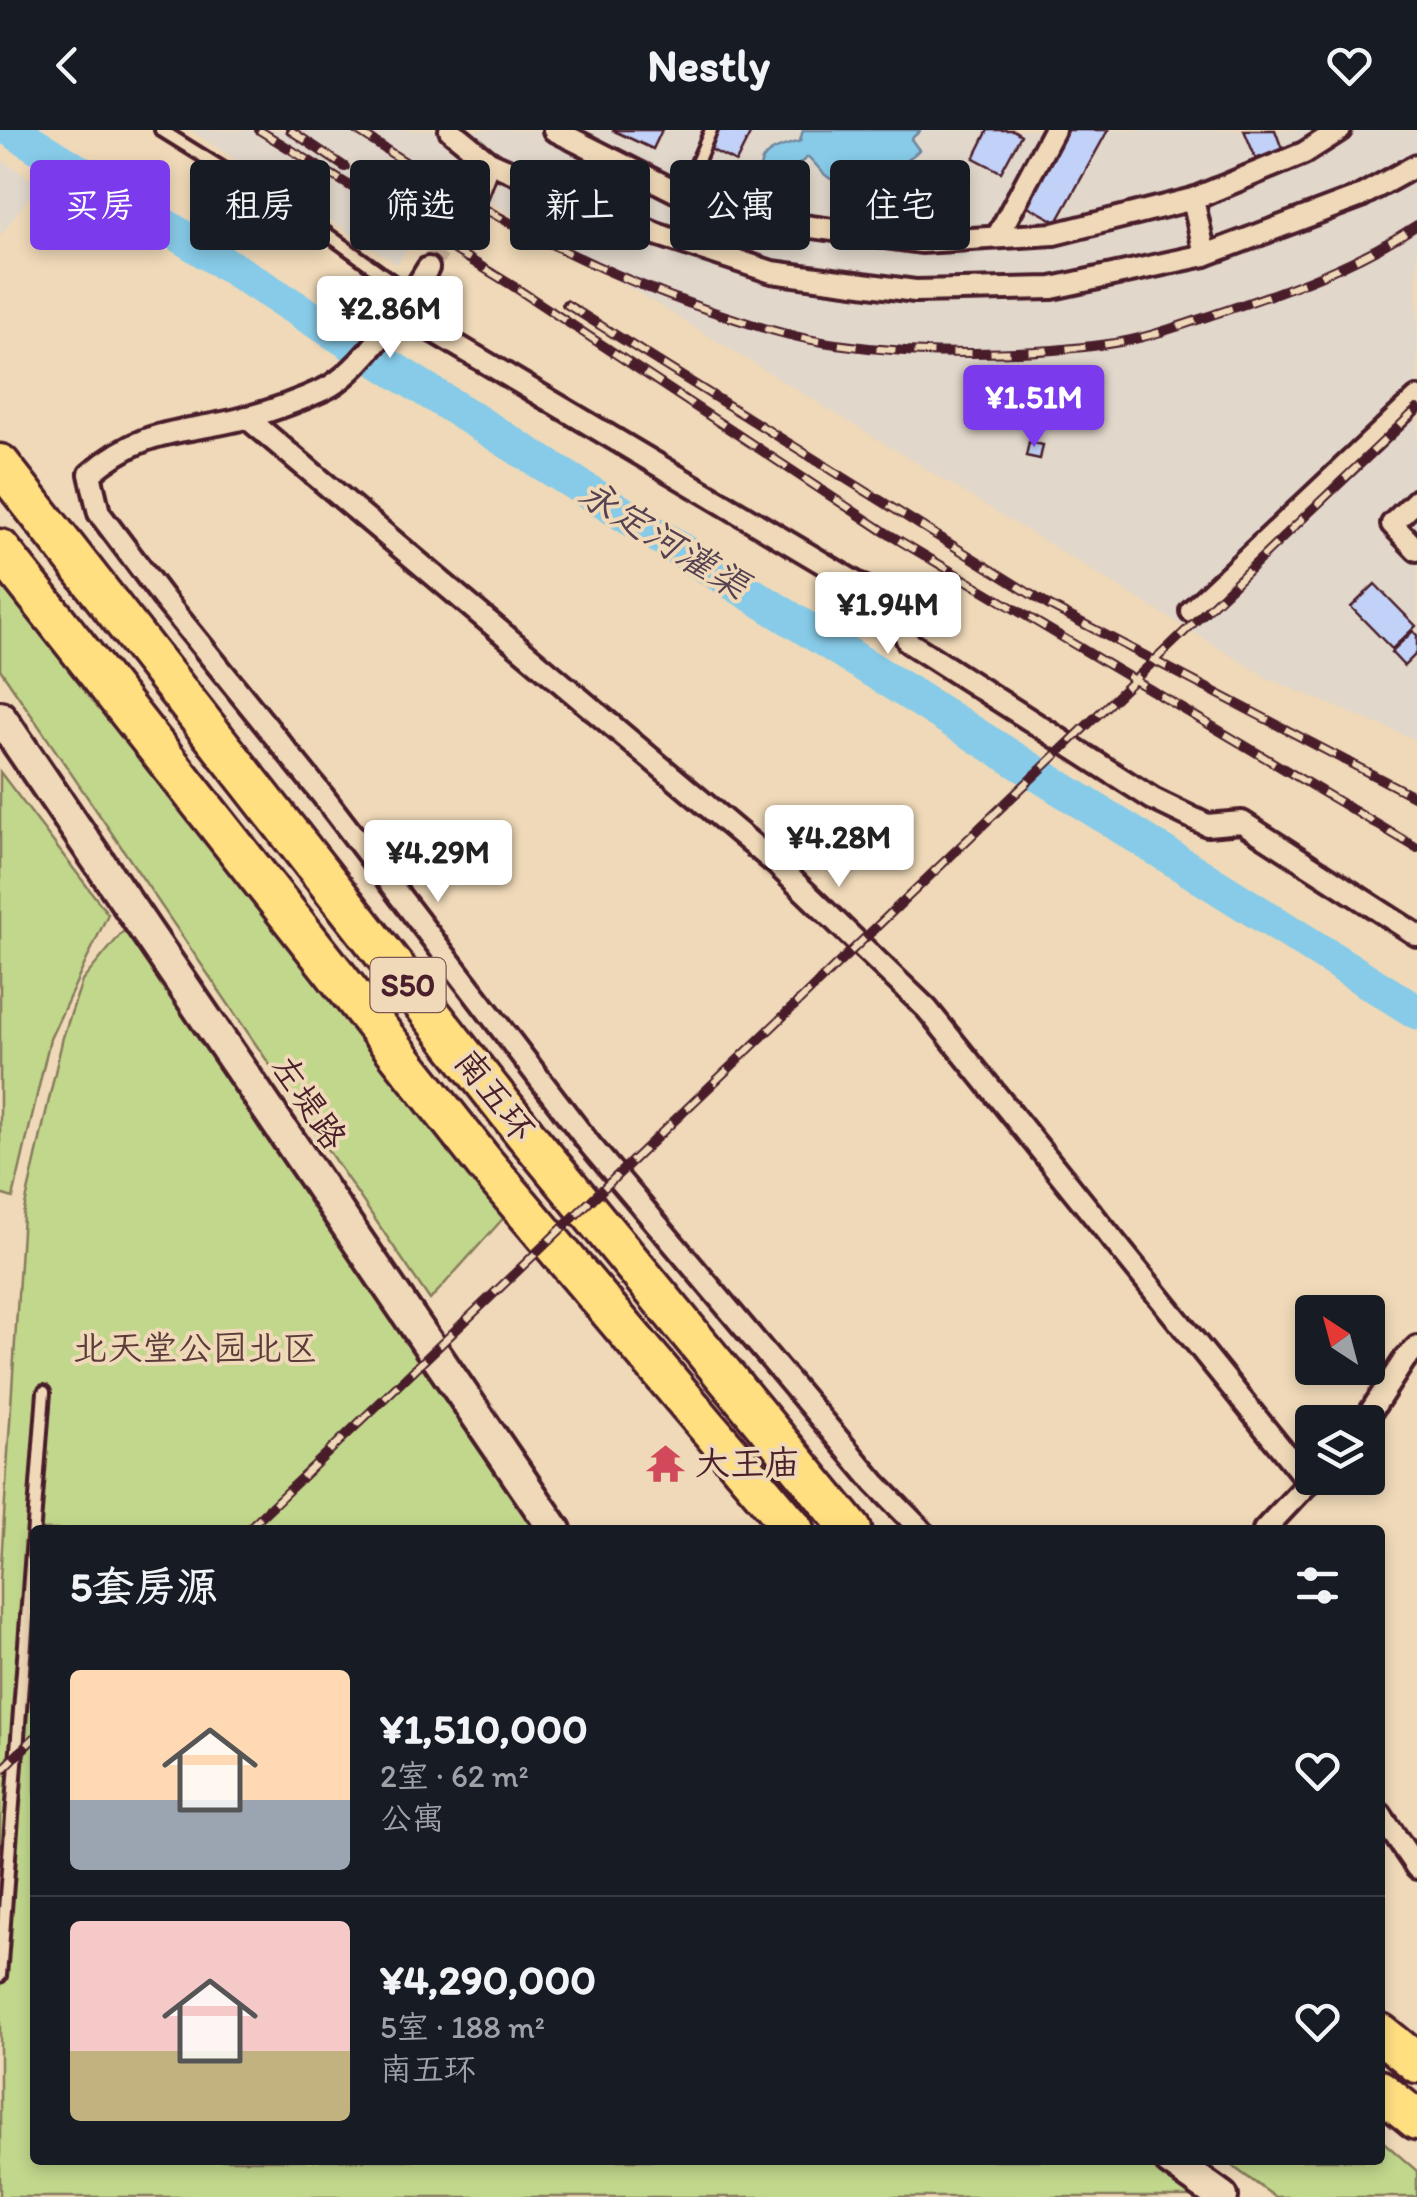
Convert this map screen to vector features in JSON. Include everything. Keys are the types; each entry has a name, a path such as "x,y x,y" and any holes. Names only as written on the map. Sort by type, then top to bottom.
{"highway":[{"name":"南五环","path":"0,464 526,1134 848,1525"},
{"name":"南五环","path":"0,549 486,1164 791,1525"},
{"path":"1385,2037 1417,2063"},
{"path":"1385,2094 1417,2120"}],"main road":[{"name":"左堤路","path":"0,716 552,1525"},
{"path":"1177,2165 1222,2197"}],"street":[{"path":"450,130 487,160"},
{"path":"554,130 670,188"},
{"path":"997,238 1054,130"},
{"path":"810,227 921,242 1054,234 1193,198 1304,153 1340,130"},
{"path":"490,162 656,234 772,272 915,291 1052,288 1206,254 1359,198 1417,165"},
{"path":"1193,198 1206,254"},
{"path":"428,268 404,306 343,376 325,388 246,418 164,432 116,452 90,474 99,512 163,598 324,796 591,1146 862,1468 916,1525"},
{"path":"404,306 894,606 908,642 1153,798 1206,825 1242,822 1417,935"},
{"path":"1191,611 1417,398"},
{"path":"246,418 776,864 927,1009 1295,1460"},
{"path":"1417,500 1392,524 1417,550"},
{"path":"1375,1405 1405,1358 1417,1347"},
{"path":"1269,1525 1297,1495"},
{"path":"1385,1821 1417,1868"}],"lane":[{"path":"161,130 323,231 404,306"},
{"path":"698,160 711,130"},
{"path":"34,1525 44,1392"},
{"path":"0,1976 30,1578"}],"shaded area":[{"path":"190,130 1417,130 1417,740 1271,680 568,250 650,250 650,160 510,160 510,214 490,202 490,160 350,160 350,234 330,221 330,160 236,160"},
{"path":"0,159 30,178 30,196 0,236"},
{"path":"375,250 406,250 397,264"}],"green space":[{"path":"0,577 508,1213 430,1300 0,669"},
{"path":"0,772 108,914 50,1039 13,1198 0,1194"},
{"name":"北天堂公园北区","path":"125,929 536,1525 30,1525 30,2165 1155,2165 1198,2197 0,2197 0,1580 23,1215 63,1037 82,981"},
{"path":"1385,2143 1417,2171 1417,2197 1275,2197 1231,2165 1385,2165"}],"water":[{"path":"803,130 920,130 911,139 919,150 905,160 830,160 830,178 808,157 763,160 776,149 800,141"}],"building":[{"path":"612,130 662,130 653,149"},
{"path":"719,130 752,130 737,160 710,149"},
{"path":"988,130 1013,130 1021,135 1001,172 974,158"},
{"path":"1067,130 1108,130 1057,222 1026,205"},
{"path":"1244,130 1275,130 1282,149 1256,159"},
{"path":"1029,442 1043,445 1040,459 1026,456"},
{"path":"1375,584 1416,626 1392,649 1351,607"},
{"path":"1413,631 1417,635 1417,653 1404,666 1391,652"}],"waterway":[{"name":"永定河灌渠","path":"12,130 1417,1012"}],"tunnel":[{"path":"428,268 440,250"}],"railway":[{"path":"259,130 513,286 885,532 1417,848"},
{"path":"290,130 345,167"},
{"path":"356,130 524,231 613,273 769,330 869,348 1007,352 1075,348 1137,338 1299,284 1348,264 1417,225"},
{"path":"566,304 1048,605 1417,798"},
{"path":"252,1525 1417,409"},
{"path":"0,1772 30,1742"}],"place":[{"name":"大王庙","path":"665,1463"}]}
